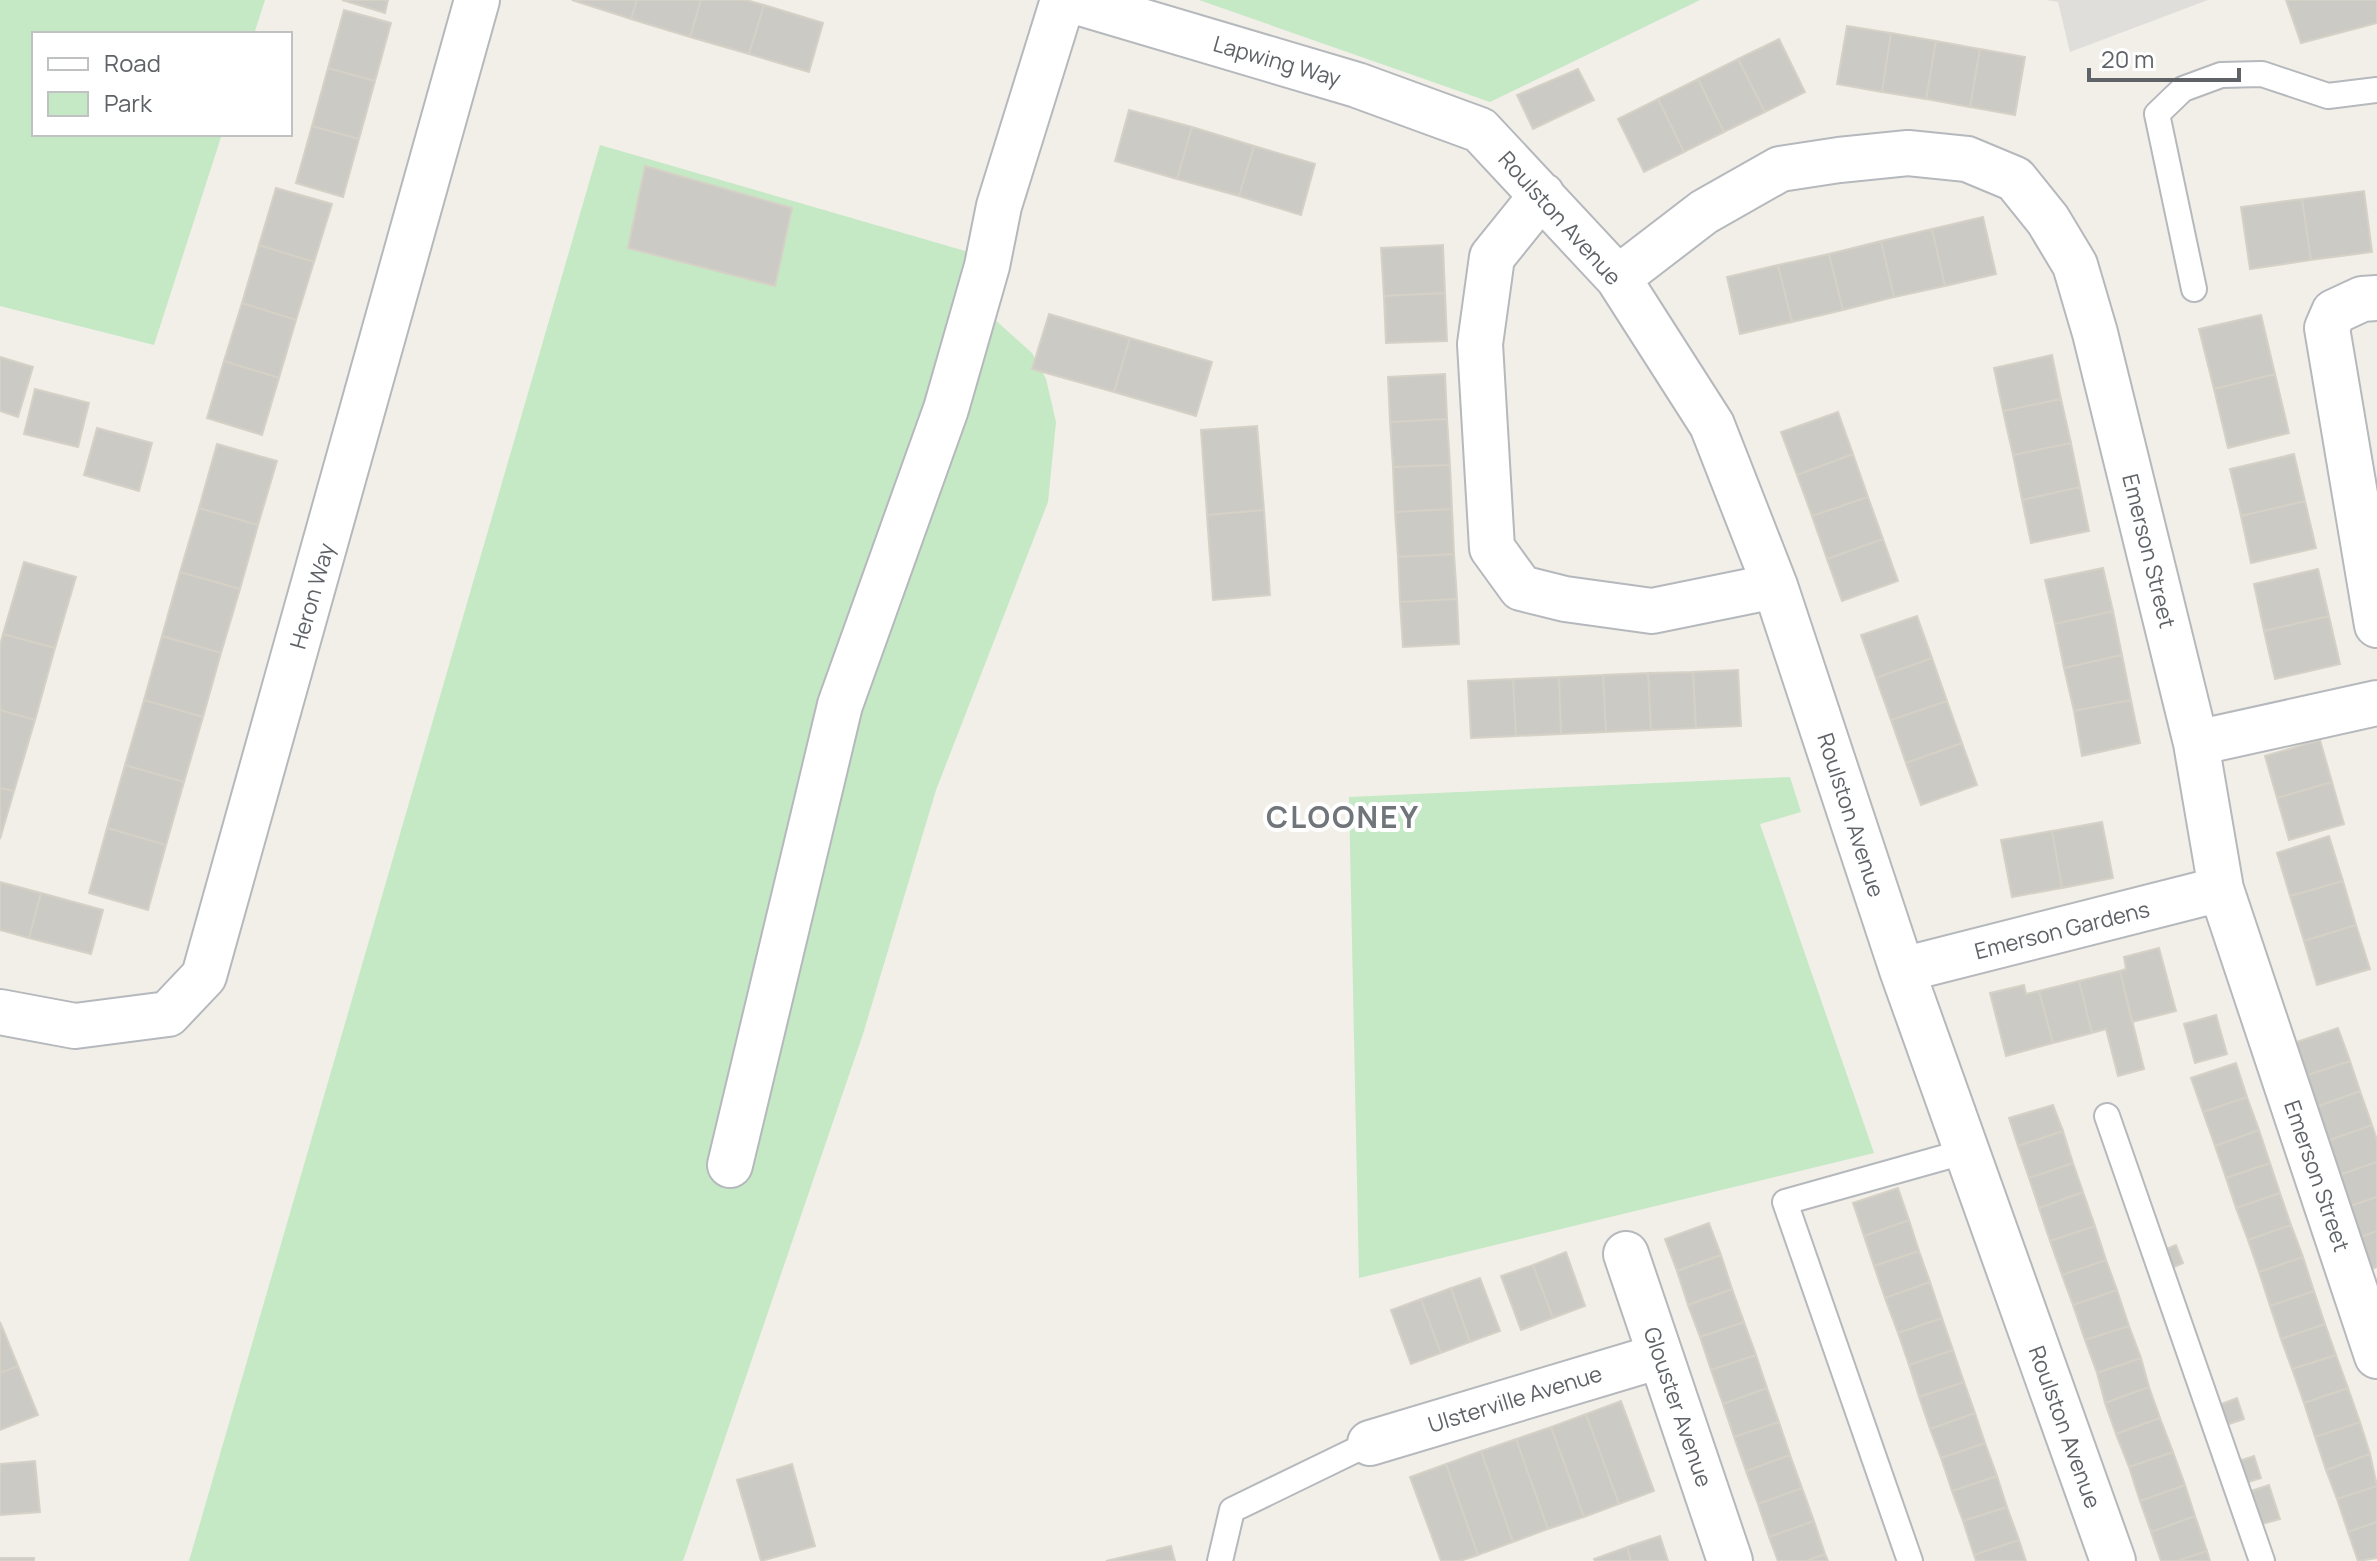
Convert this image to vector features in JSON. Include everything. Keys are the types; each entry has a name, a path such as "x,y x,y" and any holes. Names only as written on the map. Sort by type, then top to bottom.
{"street":[{"name":"Heron Way","path":"0,1012 75,1026 168,1014 204,976 477,0"},
{"path":"730,1165 840,705 946,409 987,266 999,206 1063,0"},
{"name":"Lapwing Way","path":"1070,0 1357,85 1480,130"},
{"name":"Roulston Avenue","path":"1480,130 1618,278 1712,425 1775,586 1902,970 2113,1561"},
{"name":"Emerson Street","path":"1618,278 1704,212 1780,169 1908,153 1967,159 2015,179 2048,220 2075,265 2102,360 2196,743 2221,889 2377,1356"},
{"path":"1542,195 1492,257 1482,330 1492,548 1521,588 1580,601 1652,611 1775,586"},
{"path":"2377,298 2362,299 2334,312 2327,328 2377,625"},
{"path":"2196,743 2377,703"},
{"name":"Emerson Gardens","path":"1902,970 2221,889"},
{"name":"Glouster Avenue","path":"1626,1254 1730,1561"},
{"name":"Ulsterville Avenue","path":"1370,1443 1660,1356"}],"lane":[{"path":"2194,289 2157,114 2183,89 2221,75 2262,74 2328,96 2377,90"},
{"path":"2107,1116 2262,1561"},
{"path":"1910,1561 1785,1202 1967,1151"},
{"path":"1220,1561 1232,1510 1370,1443"}],"shaded area":[{"path":"2046,0 2208,0 2070,52 2058,2"}],"green space":[{"path":"0,0 265,0 255,32 32,32 32,136 221,136 154,345 0,306"},
{"path":"1199,0 1700,0 1490,102"},
{"path":"600,145 972,253 974,301 1032,353 1046,379 1056,422 1048,502 936,790 863,1034 683,1561 189,1561"},
{"path":"1790,777 1801,812 1760,824 1874,1153 1359,1278 1349,797"}],"building":[{"path":"342,0 388,0 385,13"},
{"path":"572,0 637,0 631,19"},
{"path":"637,0 701,0 690,37 631,19"},
{"path":"701,0 746,0 764,5 749,54 690,37"},
{"path":"2286,0 2377,0 2377,23 2301,43"},
{"path":"764,5 823,23 809,72 749,54"},
{"path":"344,10 391,23 375,81 328,68"},
{"path":"1847,26 1891,33 1882,92 1837,84"},
{"path":"1891,33 1936,41 1926,99 1882,92"},
{"path":"1779,39 1805,92 1765,112 1738,59"},
{"path":"1936,41 1980,49 1970,107 1926,99"},
{"path":"1980,49 2025,57 2015,115 1970,107"},
{"path":"1738,59 1765,112 1724,132 1698,79"},
{"path":"328,68 375,81 359,139 312,126"},
{"path":"1578,69 1594,100 1533,129 1517,95"},
{"path":"1698,79 1724,132 1684,152 1658,99"},
{"path":"1658,99 1684,152 1644,172 1618,119"},
{"path":"1129,110 1192,127 1177,179 1115,161"},
{"path":"312,126 359,139 343,197 296,183"},
{"path":"1192,127 1254,146 1239,196 1177,179"},
{"path":"1254,146 1315,164 1301,215 1239,196"},
{"path":"645,166 792,208 775,286 628,248"},
{"path":"276,188 332,204 314,262 259,245"},
{"path":"2364,191 2372,252 2311,260 2302,199"},
{"path":"2302,199 2311,260 2250,269 2241,207"},
{"path":"1983,217 1996,274 1945,286 1932,229"},
{"path":"1932,229 1945,286 1894,297 1881,241"},
{"path":"1881,241 1894,297 1843,310 1829,254"},
{"path":"259,245 314,262 296,320 242,303"},
{"path":"1443,245 1445,293 1384,296 1381,248"},
{"path":"1829,254 1843,310 1792,322 1778,265"},
{"path":"1778,265 1792,322 1740,334 1727,277"},
{"path":"1445,293 1447,341 1386,343 1384,296"},
{"path":"242,303 296,320 279,378 224,361"},
{"path":"1049,314 1130,338 1114,392 1032,369"},
{"path":"2261,315 2275,374 2214,389 2199,329"},
{"path":"1130,338 1212,362 1196,416 1114,392"},
{"path":"2052,355 2061,399 2003,411 1994,368"},
{"path":"0,357 33,367 18,417 0,411"},
{"path":"224,361 279,378 262,435 207,418"},
{"path":"1445,374 1447,419 1390,422 1388,377"},
{"path":"2275,374 2289,433 2228,448 2214,389"},
{"path":"35,389 89,403 78,447 24,434"},
{"path":"2061,399 2071,443 2013,455 2003,411"},
{"path":"1838,412 1853,454 1797,475 1781,432"},
{"path":"1447,419 1450,465 1393,467 1390,422"},
{"path":"1257,426 1264,510 1207,515 1201,430"},
{"path":"97,428 152,443 139,491 84,475"},
{"path":"2071,443 2080,487 2022,500 2013,455"},
{"path":"217,444 277,461 258,525 199,508"},
{"path":"1853,454 1868,497 1812,516 1797,475"},
{"path":"2294,454 2305,501 2241,516 2230,469"},
{"path":"1450,465 1452,509 1395,512 1393,467"},
{"path":"2080,487 2089,531 2031,543 2022,500"},
{"path":"1868,497 1883,539 1827,559 1812,516"},
{"path":"2305,501 2316,548 2251,563 2241,516"},
{"path":"199,508 258,525 240,589 180,572"},
{"path":"1452,509 1454,554 1398,557 1395,512"},
{"path":"1264,510 1270,595 1213,600 1207,515"},
{"path":"1883,539 1898,581 1842,601 1827,559"},
{"path":"1454,554 1457,599 1400,602 1398,557"},
{"path":"24,562 76,577 55,648 3,634"},
{"path":"2103,568 2113,611 2055,624 2045,580"},
{"path":"2318,569 2329,616 2264,631 2254,584"},
{"path":"180,572 240,589 221,653 162,636"},
{"path":"1457,599 1459,644 1403,647 1400,602"},
{"path":"2113,611 2122,655 2064,668 2055,624"},
{"path":"1917,616 1932,658 1876,678 1861,635"},
{"path":"2329,616 2340,664 2275,679 2264,631"},
{"path":"3,634 55,648 35,720 0,710 0,645"},
{"path":"162,636 221,653 203,717 144,700"},
{"path":"2122,655 2131,700 2074,711 2064,668"},
{"path":"1932,658 1947,701 1891,720 1876,678"},
{"path":"1738,670 1741,726 1696,728 1693,672"},
{"path":"1693,672 1696,728 1651,730 1648,673"},
{"path":"1648,673 1651,730 1606,732 1603,675"},
{"path":"1603,675 1606,732 1561,734 1559,677"},
{"path":"1559,677 1561,734 1516,736 1513,679"},
{"path":"1513,679 1516,736 1471,738 1468,681"},
{"path":"144,700 203,717 184,782 125,765"},
{"path":"2131,700 2140,743 2082,756 2074,711"},
{"path":"1947,701 1962,743 1906,763 1891,720"},
{"path":"0,710 35,720 14,791 0,788"},
{"path":"2320,740 2332,782 2277,798 2265,756"},
{"path":"1962,743 1977,785 1921,805 1906,763"},
{"path":"125,765 184,782 166,845 107,828"},
{"path":"2332,782 2344,824 2289,840 2277,798"},
{"path":"0,788 14,791 0,839"},
{"path":"2102,822 2113,878 2062,888 2052,831"},
{"path":"107,828 166,845 148,910 89,893"},
{"path":"2052,831 2062,888 2012,897 2001,840"},
{"path":"2329,836 2343,881 2290,896 2277,853"},
{"path":"2343,881 2356,925 2304,941 2290,896"},
{"path":"0,882 41,893 29,938 0,930"},
{"path":"41,893 103,910 91,954 29,938"},
{"path":"2356,925 2370,969 2317,985 2304,941"},
{"path":"2159,948 2176,1011 2132,1022 2120,971 2126,969 2124,957"},
{"path":"2120,971 2144,1069 2118,1076 2106,1029 2092,1033 2079,981"},
{"path":"2079,981 2092,1033 2053,1043 2039,991"},
{"path":"2024,985 2026,994 2039,991 2053,1043 2006,1056 1990,993"},
{"path":"2216,1015 2227,1054 2195,1063 2184,1024"},
{"path":"2338,1028 2350,1061 2305,1076 2294,1043"},
{"path":"2350,1061 2360,1091 2316,1107 2305,1076"},
{"path":"2236,1063 2247,1097 2203,1112 2191,1078"},
{"path":"2360,1091 2372,1125 2327,1141 2316,1107"},
{"path":"2247,1097 2259,1130 2215,1146 2203,1112"},
{"path":"2053,1105 2063,1131 2018,1146 2009,1118"},
{"path":"2372,1125 2377,1140 2377,1162 2339,1175 2327,1141"},
{"path":"2259,1130 2270,1163 2226,1178 2215,1146"},
{"path":"2063,1131 2073,1163 2029,1178 2018,1146"},
{"path":"2377,1162 2377,1197 2350,1206 2339,1175"},
{"path":"2073,1163 2083,1192 2039,1208 2029,1178"},
{"path":"2270,1163 2280,1193 2236,1208 2226,1178"},
{"path":"1898,1188 1909,1220 1864,1236 1853,1203"},
{"path":"2083,1192 2095,1226 2050,1241 2039,1208"},
{"path":"2280,1193 2291,1225 2248,1240 2236,1208"},
{"path":"2377,1197 2377,1231 2361,1237 2350,1206"},
{"path":"1909,1220 1919,1251 1874,1266 1864,1236"},
{"path":"1709,1223 1721,1255 1677,1271 1665,1239"},
{"path":"2291,1225 2303,1257 2259,1272 2248,1240"},
{"path":"2095,1226 2106,1260 2062,1275 2050,1241"},
{"path":"2377,1231 2377,1267 2372,1269 2361,1237"},
{"path":"2176,1245 2183,1263 2168,1270 2161,1251"},
{"path":"1919,1251 1930,1282 1885,1298 1874,1266"},
{"path":"1566,1252 1585,1306 1553,1318 1533,1265"},
{"path":"1721,1255 1732,1289 1688,1305 1677,1271"},
{"path":"2303,1257 2314,1291 2270,1306 2259,1272"},
{"path":"2106,1260 2117,1290 2073,1305 2062,1275"},
{"path":"1533,1265 1553,1318 1521,1330 1501,1276"},
{"path":"1480,1278 1500,1331 1470,1342 1451,1288"},
{"path":"1930,1282 1942,1318 1898,1333 1885,1298"},
{"path":"1451,1288 1470,1342 1441,1353 1421,1299"},
{"path":"1732,1289 1744,1322 1700,1337 1688,1305"},
{"path":"2117,1290 2129,1326 2085,1340 2073,1305"},
{"path":"2314,1291 2325,1324 2281,1339 2270,1306"},
{"path":"1421,1299 1441,1353 1411,1364 1391,1310"},
{"path":"1942,1318 1953,1350 1909,1365 1898,1333"},
{"path":"0,1322 18,1366 0,1373"},
{"path":"1744,1322 1756,1355 1711,1370 1700,1337"},
{"path":"2325,1324 2336,1355 2292,1369 2281,1339"},
{"path":"2129,1326 2141,1358 2097,1373 2085,1340"},
{"path":"1953,1350 1964,1382 1919,1397 1909,1365"},
{"path":"1756,1355 1767,1388 1723,1404 1711,1370"},
{"path":"2336,1355 2348,1388 2304,1403 2292,1369"},
{"path":"2141,1358 2149,1387 2105,1403 2097,1373"},
{"path":"18,1366 38,1415 0,1430 0,1373"},
{"path":"1964,1382 1975,1413 1930,1429 1919,1397"},
{"path":"2149,1387 2160,1418 2116,1434 2105,1403"},
{"path":"1767,1388 1779,1422 1734,1437 1723,1404"},
{"path":"2348,1388 2360,1422 2315,1437 2304,1403"},
{"path":"2237,1398 2244,1419 2223,1426 2216,1406"},
{"path":"1621,1401 1654,1491 1619,1504 1586,1414"},
{"path":"1975,1413 1985,1443 1941,1458 1930,1429"},
{"path":"1586,1414 1619,1504 1584,1517 1551,1427"},
{"path":"2160,1418 2173,1452 2129,1467 2116,1434"},
{"path":"1779,1422 1790,1455 1746,1471 1734,1437"},
{"path":"2360,1422 2370,1454 2326,1470 2315,1437"},
{"path":"1551,1427 1584,1517 1548,1529 1516,1439"},
{"path":"1516,1439 1548,1529 1513,1542 1481,1451"},
{"path":"1985,1443 1997,1476 1952,1491 1941,1458"},
{"path":"1481,1451 1513,1542 1478,1555 1446,1464"},
{"path":"2173,1452 2185,1485 2140,1501 2129,1467"},
{"path":"2370,1454 2377,1486 2337,1499 2326,1470"},
{"path":"1790,1455 1802,1488 1758,1504 1746,1471"},
{"path":"2254,1456 2261,1478 2242,1484 2236,1462"},
{"path":"35,1461 40,1512 0,1515 0,1464"},
{"path":"792,1464 815,1546 761,1561 737,1480"},
{"path":"1446,1464 1478,1555 1460,1561 1441,1561 1410,1477"},
{"path":"1997,1476 2007,1507 1963,1521 1952,1491"},
{"path":"2185,1485 2195,1516 2151,1532 2140,1501"},
{"path":"2269,1485 2280,1519 2258,1525 2248,1492"},
{"path":"2377,1486 2377,1522 2348,1532 2337,1499"},
{"path":"1802,1488 1814,1521 1769,1537 1758,1504"},
{"path":"2007,1507 2019,1540 1974,1555 1963,1521"},
{"path":"2195,1516 2207,1551 2177,1561 2161,1561 2151,1532"},
{"path":"1814,1521 1825,1554 1806,1561 1778,1561 1769,1537"},
{"path":"2377,1522 2377,1558 2358,1561 2348,1532"},
{"path":"1660,1536 1668,1561 1631,1561 1627,1547"},
{"path":"2019,1540 2026,1561 1976,1561 1974,1555"},
{"path":"1171,1546 1175,1561 1106,1561"},
{"path":"1627,1547 1631,1561 1594,1559"},
{"path":"2207,1551 2210,1561 2177,1561"},
{"path":"1825,1554 1828,1561 1806,1561"},
{"path":"0,1558 34,1558 34,1561 0,1561"}],"district":[{"name":"CLOONEY","path":"1343,816"}]}
